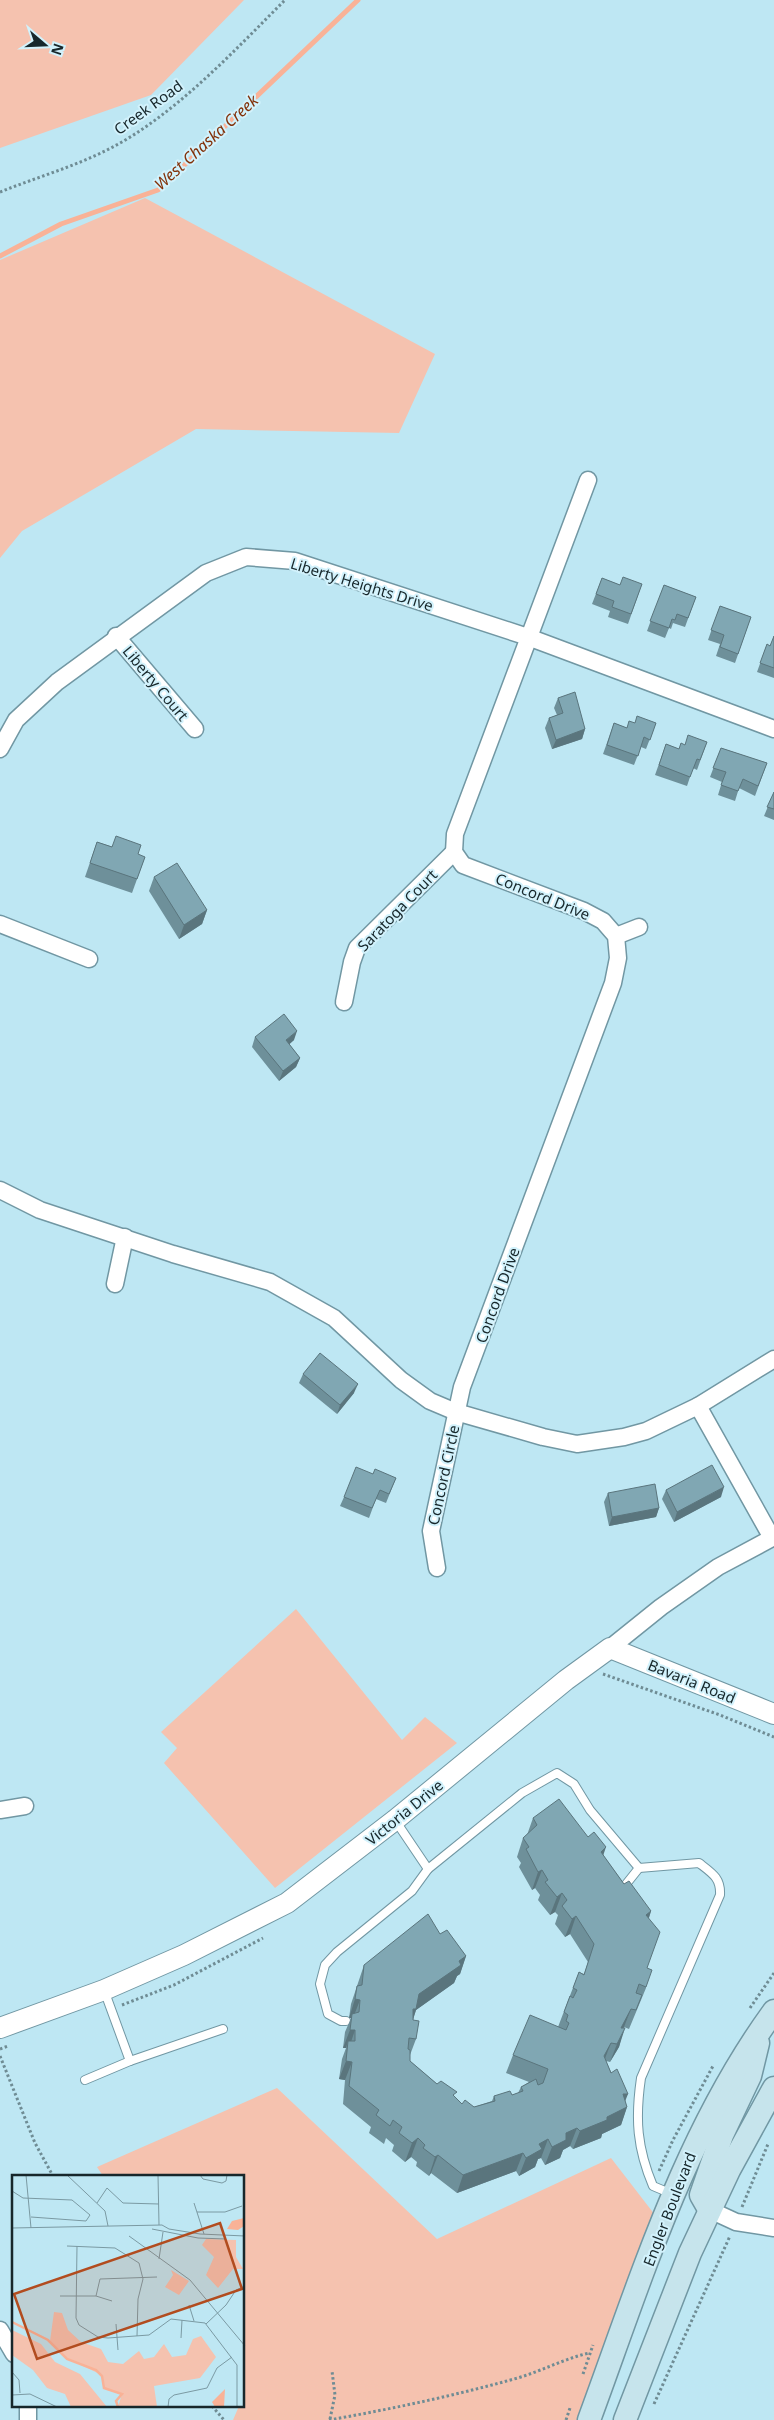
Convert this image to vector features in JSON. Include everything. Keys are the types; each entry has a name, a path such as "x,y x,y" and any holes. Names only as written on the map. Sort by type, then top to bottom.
{"main road":[{"name":"Engler Boulevard","path":"589,2420 674,2194 698,2138 734,2068 769,2018"},
{"path":"710,2210 701,2195 722,2134 750,2076 769,2018"},
{"path":"625,2420 690,2253 710,2210 774,2088"}],"street":[{"path":"454,852 454,834 588,480"},
{"name":"Liberty Heights Drive","path":"0,750 16,720 57,682 116,636 206,573 246,557 295,561 528,638 774,729"},
{"name":"Liberty Court","path":"116,636 196,729"},
{"name":"Concord Drive","path":"454,852 464,865 584,911 603,921 616,936 618,958 613,983 462,1387 456,1412"},
{"name":"Saratoga Court","path":"344,1002 352,962 357,948 454,852"},
{"path":"0,924 89,959"},
{"path":"616,936 640,927"},
{"path":"0,1190 40,1210 277,1286 334,1318 401,1380 430,1401 456,1412 543,1438 577,1444 624,1437 646,1431 698,1406 774,1359"},
{"path":"115,1284 125,1237"},
{"path":"698,1406 773,1537"},
{"name":"Concord Circle","path":"437,1568 431,1531 456,1412"},
{"name":"Victoria Drive","path":"0,2028 104,1990 184,1955 286,1903 395,1820 566,1680 662,1607 718,1567 773,1537"},
{"name":"Bavaria Road","path":"610,1648 774,1714"},
{"path":"0,1810 25,1806"},
{"path":"710,2210 736,2222 774,2228"},
{"path":"0,2330 12,2351"}],"lane":[{"path":"346,2021 341,2021 328,2014 320,1984 325,1965 337,1952 412,1891 428,1869 522,1793 557,1773 574,1784 590,1810 639,1868"},
{"path":"395,1820 428,1869"},
{"path":"618,1893 626,1886 639,1868 699,1863 716,1876 721,1884 720,1895 642,2078 637,2106 642,2158 650,2179 653,2186 674,2194"},
{"path":"104,1990 130,2061"},
{"path":"85,2080 130,2061 223,2029"}],"path":[{"name":"Creek Road","path":"0,192 107,150 152,122 219,66 285,0"},
{"path":"0,2056 35,2143 51,2175"},
{"path":"651,2412 736,2222 769,2141"},
{"path":"332,2371 335,2395 330,2420 512,2380 553,2367 565,2359 590,2352"},
{"path":"214,2408 224,2420"}],"shaded area":[{"path":"0,0 244,0 151,95 0,148"},
{"path":"145,198 435,354 399,433 196,429 22,531 0,558 0,260"},
{"path":"296,1609 402,1740 425,1717 457,1743 275,1888 164,1763 177,1748 161,1732"},
{"path":"277,2088 437,2239 611,2158 655,2215 579,2420 233,2420 238,2408 245,2408 245,2175 102,2175 97,2167"}],"building":[{"path":"623,577 642,584 631,614 612,607 614,601 596,594 602,578 620,585"},
{"path":"664,585 696,597 688,618 677,614 675,620 672,619 669,628 650,621"},
{"path":"720,606 751,617 738,654 720,647 724,635 711,630"},
{"path":"774,636 774,668 760,663 767,644 770,646"},
{"path":"575,692 585,729 556,740 549,718 563,713 558,698"},
{"path":"637,716 656,723 650,740 644,737 638,756 607,745 614,723 627,728 629,721 635,723"},
{"path":"688,735 707,742 700,760 697,759 690,777 659,765 666,744 679,749 681,743 685,745"},
{"path":"721,748 767,763 758,786 743,779 738,791 721,785 726,772 713,768"},
{"path":"774,792 774,809 767,807"},
{"path":"116,836 141,845 138,854 145,857 137,879 90,863 97,842 112,847"},
{"path":"177,863 207,910 184,925 154,877"},
{"path":"284,1014 297,1031 286,1040 300,1058 283,1071 255,1037"},
{"path":"320,1353 358,1384 340,1405 303,1374"},
{"path":"712,1465 724,1487 677,1512 666,1490"},
{"path":"356,1467 373,1474 375,1469 396,1478 389,1494 380,1490 372,1508 344,1497"},
{"path":"655,1484 659,1508 612,1517 608,1493"},
{"path":"559,1799 588,1837 594,1832 606,1847 601,1852 624,1884 629,1881 651,1911 646,1915 660,1932 647,1968 652,1970 646,1987 639,1984 636,1993 642,1995 636,2010 631,2009 621,2028 625,2028 617,2044 611,2043 604,2056 611,2073 617,2069 628,2094 623,2094 627,2107 607,2117 607,2120 580,2131 577,2128 566,2133 566,2140 552,2147 548,2139 539,2144 542,2149 526,2158 523,2153 463,2175 438,2155 435,2157 423,2148 425,2145 418,2138 412,2143 399,2133 402,2127 393,2120 390,2126 376,2115 379,2110 349,2086 352,2062 346,2061 348,2041 355,2041 355,2030 350,2030 352,2014 359,2012 360,2000 355,1999 357,1986 362,1985 364,1965 428,1914 440,1934 447,1930 466,1956 459,1961 461,1965 419,1994 416,2009 413,2009 413,2020 419,2021 416,2039 409,2038 410,2061 437,2084 441,2081 457,2092 453,2095 462,2104 465,2100 474,2107 495,2101 494,2096 510,2091 512,2095 523,2091 521,2087 536,2079 538,2085 543,2083 548,2069 513,2055 530,2015 566,2030 569,2023 566,2021 568,2015 564,2012 570,1996 573,1998 577,1990 573,1988 579,1972 584,1975 594,1944 576,1916 572,1919 562,1906 567,1900 562,1893 557,1897 545,1882 548,1880 542,1870 538,1872 526,1849 529,1847 523,1838 537,1825 533,1818"}],"waterway":[{"name":"West Chaska Creek","path":"0,256 61,224 158,190 358,0"}]}
